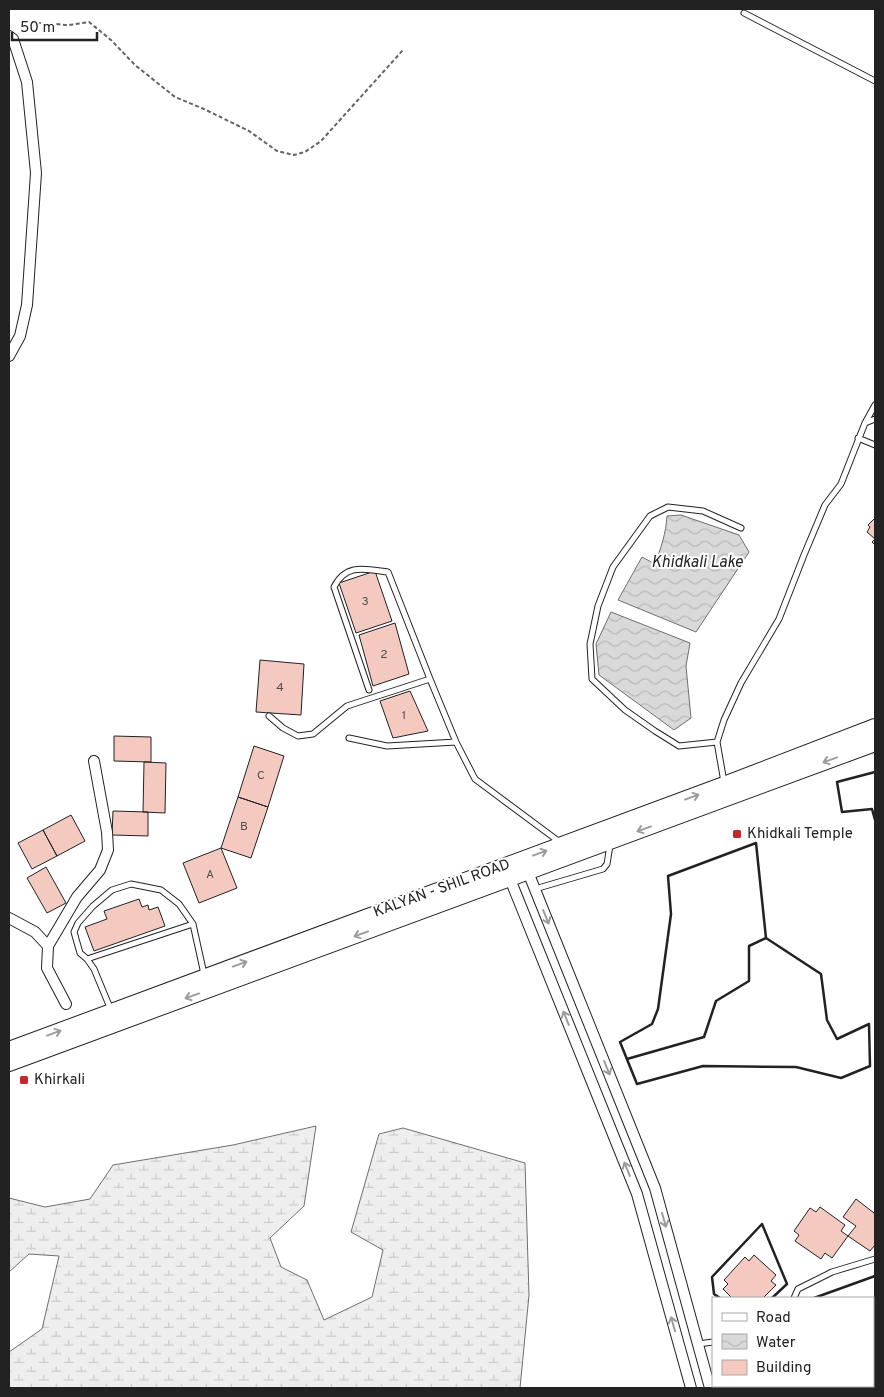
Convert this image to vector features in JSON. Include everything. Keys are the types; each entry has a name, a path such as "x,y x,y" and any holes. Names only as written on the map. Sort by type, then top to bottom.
{"main road":[{"name":"KALYAN - SHIL ROAD","path":"9,1063 610,842 875,727"},
{"name":"KALYAN - SHIL ROAD","path":"9,1050 564,845 875,743"}],"street":[{"path":"9,356 20,336 27,305 36,173 28,82 11,38"},
{"path":"66,1004 47,968 48,946 77,898 100,870 108,850 107,832 94,761"},
{"path":"528,872 655,1188 710,1388"},
{"path":"510,879 637,1194 691,1388"},
{"path":"9,918 35,932 48,946"},
{"path":"637,1194 655,1188"},
{"path":"679,1347 698,1344"}],"lane":[{"path":"744,13 875,81"},
{"path":"727,791 718,755 717,742 724,720 741,683 779,619 825,505 841,484 858,438 875,405"},
{"path":"865,423 875,419"},
{"path":"858,438 875,445"},
{"path":"717,742 679,746 625,710 592,679 590,644 598,606 613,567 650,516 668,507 703,511 742,528"},
{"path":"369,690 334,588 339,578 356,568 388,572 456,742 475,778 564,845"},
{"path":"269,716 283,728 298,736 313,734 347,706 430,679"},
{"path":"349,738 387,746 456,742"},
{"path":"535,890 603,868 607,864 610,842"},
{"path":"111,1012 94,969 80,953 74,932 78,923 93,906 112,890 131,884 162,890 179,904 193,924 205,977"},
{"path":"86,959 193,924"},
{"path":"794,1297 798,1289 832,1272 875,1259"},
{"path":"698,1344 712,1342"}],"path":[{"path":"11,38 24,27 43,22 66,25 89,22 111,40 135,65 175,97 249,131 277,152 294,155 305,152 321,141 403,50"}],"green space":[{"path":"316,1126 304,1206 270,1238 281,1267 307,1280 324,1320 372,1297 383,1250 351,1232 379,1134 403,1128 525,1163 529,1295 520,1388 9,1388 9,1352 42,1329 59,1256 29,1254 9,1272 9,1198 45,1207 90,1199 113,1165 233,1145"}],"water":[{"name":"Khidkali Lake","path":"681,515 739,535 749,552 696,632 618,600 642,557 655,564 666,528 667,516"},
{"path":"611,612 690,643 686,666 691,718 674,730 599,675 596,644"}],"building":[{"path":"875,518 875,539 867,532 870,527 868,525"},
{"path":"375,571 392,621 356,633 339,583"},
{"path":"395,623 409,674 373,686 359,635"},
{"path":"260,660 304,664 301,715 256,712"},
{"path":"410,691 428,731 393,738 380,701"},
{"path":"114,736 151,737 151,762 114,761"},
{"path":"254,746 284,756 268,807 238,797"},
{"path":"144,762 166,763 165,813 143,812"},
{"path":"238,797 268,807 251,858 221,848"},
{"path":"113,811 148,812 148,836 112,835"},
{"path":"71,815 85,841 57,856 43,830"},
{"path":"43,830 57,856 32,869 18,843"},
{"path":"221,848 237,888 199,903 183,863"},
{"path":"46,867 66,903 47,913 27,878"},
{"path":"139,899 142,907 148,905 149,910 158,907 165,926 94,951 85,927 107,919 104,911"},
{"path":"856,1199 874,1213 875,1211 875,1245 870,1251 848,1236 856,1226 843,1217"},
{"path":"820,1207 845,1225 841,1231 848,1236 832,1258 825,1253 821,1259 795,1241 799,1235 794,1231 810,1208 816,1212"},
{"path":"754,1255 776,1275 771,1281 776,1285 764,1297 731,1297 723,1289 728,1284 724,1280 745,1257 749,1261"}],"wall":[{"path":"875,772 837,782 842,812 872,809 875,820"},
{"path":"756,843 766,938 821,974 827,1020 837,1039 869,1024 870,1066 841,1078 796,1067 703,1066 637,1084 620,1042 652,1024 658,1009 671,914 668,876 756,843"},
{"path":"627,1059 704,1037 716,1001 749,981 749,946 766,938"},
{"path":"718,1297 714,1294 712,1277 762,1224 787,1284 773,1297"},
{"path":"817,1297 875,1276"}],"place":[{"name":"Khidkali Temple","path":"737,834"},
{"name":"Khirkali","path":"24,1080"}]}
